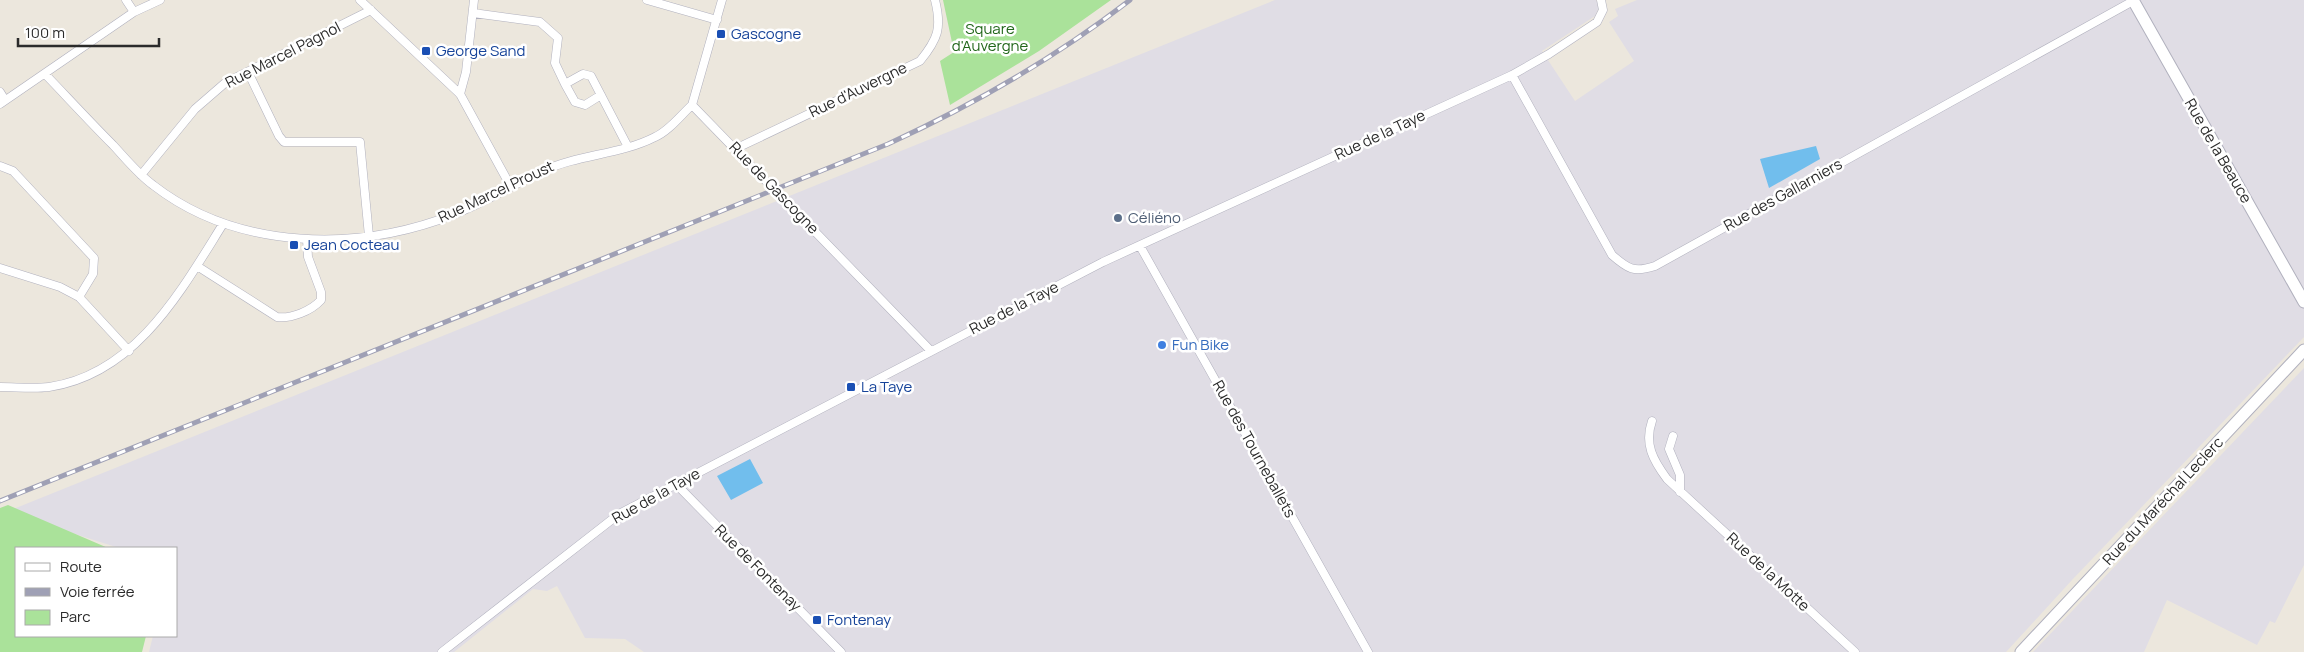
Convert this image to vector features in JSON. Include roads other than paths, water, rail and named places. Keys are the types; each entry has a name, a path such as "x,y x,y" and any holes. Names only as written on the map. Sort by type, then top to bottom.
{"main road":[{"name":"Rue de la Beauce","path":"2133,1 2304,302"},
{"name":"Rue du Maréchal Leclerc","path":"2021,652 2304,350"}],"street":[{"path":"126,0 134,12"},
{"path":"0,92 3,102 134,12 160,0"},
{"path":"360,0 460,94 511,187"},
{"path":"460,94 466,72 474,0"},
{"path":"646,0 716,20"},
{"path":"692,105 722,0"},
{"name":"Rue d'Auvergne","path":"735,149 920,61 931,47 938,32 939,17 935,0"},
{"name":"Rue de la Taye","path":"442,652 619,514 1103,262 1512,75 1549,54 1597,22 1604,10 1601,0"},
{"name":"Rue des Gallarniers","path":"1512,75 1612,255 1625,267 1640,271 1655,266 2133,1"},
{"name":"Rue Marcel Pagnol","path":"141,174 208,96 225,82 371,10"},
{"path":"473,12 540,22 558,38 555,63 574,102 585,105 601,95"},
{"path":"248,72 278,136 284,142 360,142 369,236"},
{"name":"Rue Marcel Proust","path":"45,74 141,174 175,200 224,224 243,230 307,239 369,236 426,224 456,214 560,163 628,147 656,137 692,105"},
{"path":"565,84 584,74 591,76 628,147"},
{"name":"Rue de Gascogne","path":"692,105 931,351"},
{"path":"0,166 13,171 94,258 94,274 79,298"},
{"path":"0,387 49,387 89,376 129,351 156,325 224,224"},
{"path":"197,266 277,317 286,318 315,306 321,300 308,257 307,239"},
{"name":"Rue des Tourneballets","path":"1140,246 1368,652"},
{"path":"0,268 60,287 79,298 129,351"},
{"name":"Rue de la Motte","path":"1652,421 1648,431 1648,447 1655,463 1667,479 1855,652"},
{"path":"1673,436 1669,449 1680,475 1680,492"},
{"name":"Rue de Fontenay","path":"676,484 841,652"}],"water":[{"path":"1816,146 1820,159 1769,188 1760,159"},
{"path":"750,459 763,483 731,500 717,476"}],"railway":[{"path":"0,501 888,144 982,97 1013,79 1043,61 1130,0"}],"place":[{"name":"Gascogne","path":"721,34"},
{"name":"George Sand","path":"426,51"},
{"name":"Céliéno","path":"1118,218"},
{"name":"Jean Cocteau","path":"294,245"},
{"name":"Fun Bike","path":"1162,345"},
{"name":"La Taye","path":"851,387"},
{"name":"Fontenay","path":"817,620"}],"park label":[{"name":"Square d'Auvergne","path":"990,38"}]}
